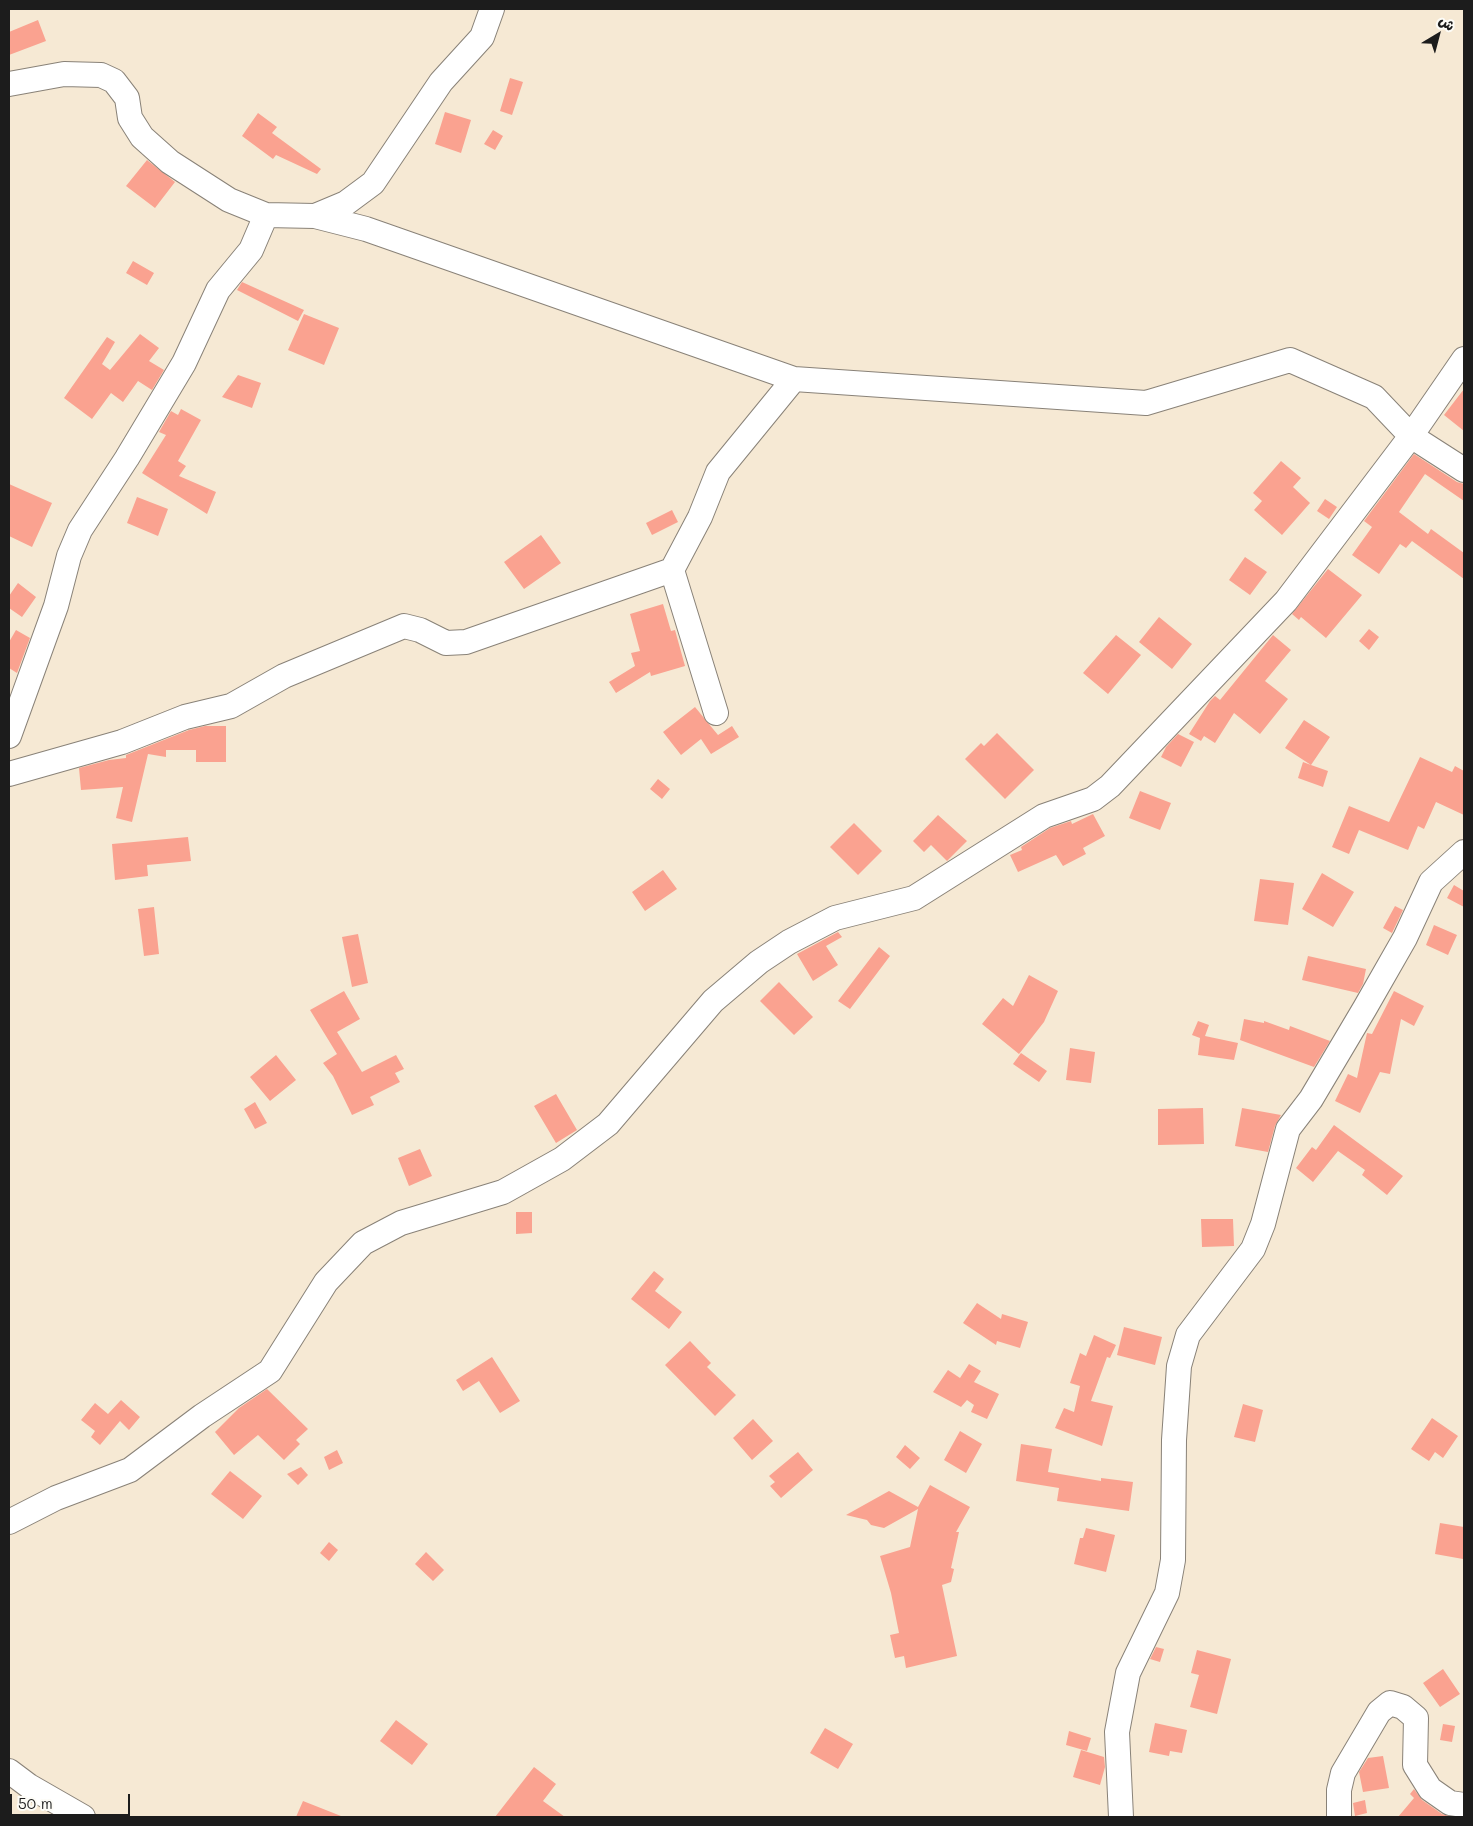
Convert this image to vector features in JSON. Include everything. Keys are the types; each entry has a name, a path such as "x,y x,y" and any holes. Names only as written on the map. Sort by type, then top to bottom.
{"street":[{"path":"315,216 346,204 373,183 441,82 482,37 492,9"},
{"path":"9,84 64,74 100,76 114,81 127,98 130,118 142,137 170,162 229,200 266,215 315,216 366,229 794,379 1146,403 1290,360 1374,397 1411,436 1464,470"},
{"path":"9,736 56,606 69,556 80,530 127,458 184,363 218,290 251,250 266,215"},
{"path":"9,1522 56,1498 130,1470 202,1416 270,1371 326,1282 363,1243 401,1223 503,1192 562,1159 600,1130 641,1088 713,1002 759,962 788,942 835,918 914,898 1044,816 1093,799 1110,786 1286,601 1411,436 1464,359"},
{"path":"9,774 122,742 185,717 231,706 284,676 404,626 420,630 446,643 466,642 672,570 700,517 718,472 794,379"},
{"path":"672,570 716,713"},
{"path":"1121,1817 1117,1732 1128,1673 1167,1592 1173,1560 1174,1440 1177,1385 1179,1366 1188,1335 1253,1249 1263,1224 1288,1129 1311,1099 1365,1008 1405,938 1431,882 1464,852"},
{"path":"1339,1817 1338,1790 1343,1773 1378,1712 1390,1703 1403,1707 1416,1718 1415,1765 1430,1789 1450,1802 1464,1805"},
{"path":"9,1771 29,1786 83,1817"}],"building":[{"path":"38,20 46,41 9,55 9,32"},
{"path":"510,78 523,82 512,115 500,111"},
{"path":"445,112 471,120 461,153 435,144"},
{"path":"258,113 277,127 272,133 321,169 317,174 276,155 273,159 242,136"},
{"path":"493,130 503,136 495,150 484,144"},
{"path":"147,160 175,182 155,208 126,186"},
{"path":"133,261 154,273 147,285 126,273"},
{"path":"242,282 304,310 298,321 237,290"},
{"path":"304,314 339,328 324,365 288,350"},
{"path":"140,334 159,348 149,361 164,370 152,390 138,381 123,402 111,393 92,419 64,398 107,337 115,342 102,364 110,370"},
{"path":"238,375 261,383 252,408 222,397"},
{"path":"1464,389 1464,431 1444,415"},
{"path":"181,409 201,420 178,461 186,466 179,476 216,492 207,514 142,473 166,435 159,432 171,411 178,415"},
{"path":"1414,454 1457,482 1464,484 1464,501 1425,474 1399,512 1428,534 1431,529 1464,553 1464,579 1412,541 1406,548 1400,544 1379,574 1352,555 1372,527 1364,521"},
{"path":"1281,461 1301,478 1293,487 1310,503 1282,535 1254,510 1262,501 1253,493"},
{"path":"9,484 52,503 32,547 9,536"},
{"path":"137,497 168,509 158,536 127,523"},
{"path":"1325,499 1337,507 1329,519 1317,511"},
{"path":"672,510 678,522 652,535 646,523"},
{"path":"541,535 561,563 524,589 504,562"},
{"path":"1245,557 1267,572 1250,595 1229,580"},
{"path":"1328,569 1362,595 1326,638 1301,617 1299,620 1292,614"},
{"path":"18,583 36,597 22,617 9,608 9,596"},
{"path":"663,604 671,631 675,630 685,666 651,676 650,672 616,693 609,682 635,666 631,653 640,651 630,614"},
{"path":"1159,617 1192,644 1172,669 1139,642"},
{"path":"1369,629 1379,637 1369,650 1359,641"},
{"path":"16,630 30,638 17,673 9,668 9,642"},
{"path":"1116,635 1141,655 1108,694 1083,673"},
{"path":"1273,635 1291,650 1265,681 1288,699 1260,734 1234,713 1215,743 1204,736 1201,741 1189,734 1210,701 1215,696 1220,700"},
{"path":"695,707 718,735 732,726 739,737 711,754 701,739 681,755 663,732"},
{"path":"1304,720 1330,737 1311,765 1285,748"},
{"path":"205,726 226,726 226,762 196,762 196,750 166,750 166,757 148,754 132,822 116,818 123,787 81,790 79,768 109,760 126,758 126,755 189,730"},
{"path":"997,733 1034,770 1005,799 965,759 981,743 984,746"},
{"path":"1178,734 1194,742 1181,767 1161,757 1166,747"},
{"path":"1420,757 1452,772 1455,766 1464,771 1464,815 1436,802 1424,829 1418,826 1408,850 1359,830 1349,854 1332,847 1349,806 1389,822"},
{"path":"1303,762 1328,771 1323,787 1298,778"},
{"path":"658,779 670,789 662,799 650,789"},
{"path":"1140,791 1171,803 1160,830 1129,818"},
{"path":"1093,814 1105,836 1083,848 1086,854 1063,866 1056,855 1018,872 1010,855 1022,850 1021,847 1050,828 1071,821 1072,824"},
{"path":"938,815 967,841 947,861 931,845 924,852 913,841"},
{"path":"854,823 882,851 858,875 830,847"},
{"path":"188,837 191,861 147,865 148,876 115,880 112,844"},
{"path":"663,870 677,889 645,911 632,892"},
{"path":"1322,873 1354,892 1333,927 1302,909"},
{"path":"1260,879 1294,883 1288,925 1254,921"},
{"path":"1454,885 1464,891 1464,907 1447,898"},
{"path":"1395,906 1403,910 1392,933 1383,928"},
{"path":"154,907 159,954 144,956 138,909"},
{"path":"1434,925 1457,935 1448,955 1426,945"},
{"path":"838,932 842,937 826,946 838,965 813,981 797,954"},
{"path":"358,934 368,983 352,987 342,937"},
{"path":"879,947 890,956 850,1009 838,1001"},
{"path":"1308,956 1366,969 1363,984 1358,993 1302,980"},
{"path":"1029,975 1058,991 1044,1022 1019,1054 982,1024 1003,998 1013,1006"},
{"path":"779,982 813,1017 794,1035 760,1001"},
{"path":"344,991 360,1019 337,1032 362,1072 396,1055 404,1069 395,1073 400,1082 370,1097 374,1105 352,1115 333,1076 323,1063 337,1054 310,1010"},
{"path":"1394,991 1424,1006 1414,1026 1401,1019 1390,1074 1380,1072 1360,1113 1335,1101 1348,1074 1357,1078 1367,1033 1372,1034"},
{"path":"1244,1019 1264,1023 1264,1021 1289,1030 1290,1026 1330,1041 1314,1067 1240,1040"},
{"path":"1198,1021 1209,1025 1205,1036 1238,1043 1234,1060 1198,1055 1200,1038 1192,1035"},
{"path":"1070,1048 1095,1052 1091,1083 1066,1080"},
{"path":"1021,1053 1047,1071 1039,1082 1013,1064"},
{"path":"276,1055 296,1080 270,1101 250,1077"},
{"path":"556,1094 577,1130 556,1143 534,1106"},
{"path":"255,1102 267,1123 255,1129 244,1109"},
{"path":"1203,1108 1204,1144 1158,1145 1158,1109"},
{"path":"1242,1108 1281,1115 1275,1126 1268,1152 1235,1146"},
{"path":"1334,1125 1403,1176 1387,1195 1362,1175 1365,1170 1338,1151 1313,1182 1296,1168 1312,1147 1316,1150"},
{"path":"420,1149 432,1176 409,1186 398,1158"},
{"path":"516,1212 532,1212 532,1233 516,1234"},
{"path":"1201,1219 1233,1219 1234,1246 1202,1247"},
{"path":"654,1271 664,1279 655,1291 682,1312 669,1329 631,1299"},
{"path":"977,1303 1001,1319 1002,1314 1028,1322 1020,1348 997,1341 996,1345 963,1323"},
{"path":"1124,1327 1162,1337 1155,1365 1117,1355"},
{"path":"1094,1335 1116,1345 1110,1358 1107,1357 1091,1401 1113,1406 1102,1446 1055,1428 1064,1408 1074,1412 1080,1386 1070,1383 1080,1353 1086,1356"},
{"path":"690,1341 711,1363 707,1367 736,1395 715,1416 665,1365"},
{"path":"492,1357 520,1401 500,1413 479,1381 463,1391 456,1380"},
{"path":"969,1364 981,1371 974,1382 999,1394 987,1419 971,1412 974,1405 967,1400 961,1407 933,1392 948,1370 960,1378"},
{"path":"267,1389 308,1429 296,1440 300,1444 284,1460 258,1435 234,1455 215,1432 239,1408"},
{"path":"121,1400 140,1417 129,1430 120,1421 100,1445 91,1437 95,1431 81,1420 95,1403 108,1414"},
{"path":"1243,1404 1263,1410 1255,1442 1234,1437"},
{"path":"1432,1418 1458,1436 1443,1458 1435,1452 1429,1461 1411,1449"},
{"path":"753,1419 773,1441 752,1460 733,1438"},
{"path":"960,1431 982,1444 966,1473 944,1460"},
{"path":"1021,1444 1052,1449 1048,1472 1101,1481 1101,1478 1133,1482 1129,1511 1057,1501 1059,1488 1016,1481"},
{"path":"905,1445 920,1458 910,1469 896,1457"},
{"path":"337,1450 343,1463 329,1470 324,1457"},
{"path":"798,1452 813,1470 781,1498 770,1486 775,1482 769,1476"},
{"path":"301,1467 308,1475 298,1485 287,1474"},
{"path":"230,1471 262,1496 243,1519 211,1494"},
{"path":"930,1485 970,1507 956,1532 959,1532 951,1568 954,1569 951,1582 942,1585 957,1656 906,1668 904,1656 895,1658 890,1635 899,1633 891,1593 880,1556 910,1547 918,1509 884,1528 871,1525 867,1520 846,1515 889,1491 918,1507"},
{"path":"1440,1523 1464,1527 1463,1559 1435,1554"},
{"path":"1086,1528 1115,1535 1106,1572 1074,1564 1080,1538 1083,1538"},
{"path":"329,1542 338,1550 329,1561 320,1553"},
{"path":"426,1552 444,1570 433,1581 415,1564"},
{"path":"1156,1647 1164,1649 1160,1662 1150,1659"},
{"path":"1197,1650 1231,1659 1217,1714 1190,1707 1199,1675 1191,1673"},
{"path":"1443,1669 1460,1694 1440,1707 1423,1683"},
{"path":"396,1720 428,1744 412,1765 380,1741"},
{"path":"1155,1723 1187,1730 1182,1753 1170,1751 1169,1756 1149,1752"},
{"path":"1443,1724 1455,1726 1452,1742 1440,1740"},
{"path":"825,1728 853,1744 838,1769 810,1753"},
{"path":"1069,1731 1091,1738 1087,1751 1066,1745"},
{"path":"1081,1750 1104,1757 1105,1767 1100,1785 1073,1777"},
{"path":"1383,1756 1389,1788 1363,1792 1359,1772 1368,1758"},
{"path":"534,1767 556,1784 543,1801 565,1817 495,1817"},
{"path":"1414,1789 1422,1800 1442,1814 1453,1817 1398,1817 1414,1798 1410,1794"},
{"path":"1365,1800 1367,1813 1355,1816 1353,1803"},
{"path":"303,1801 341,1816 341,1817 296,1817"}]}
